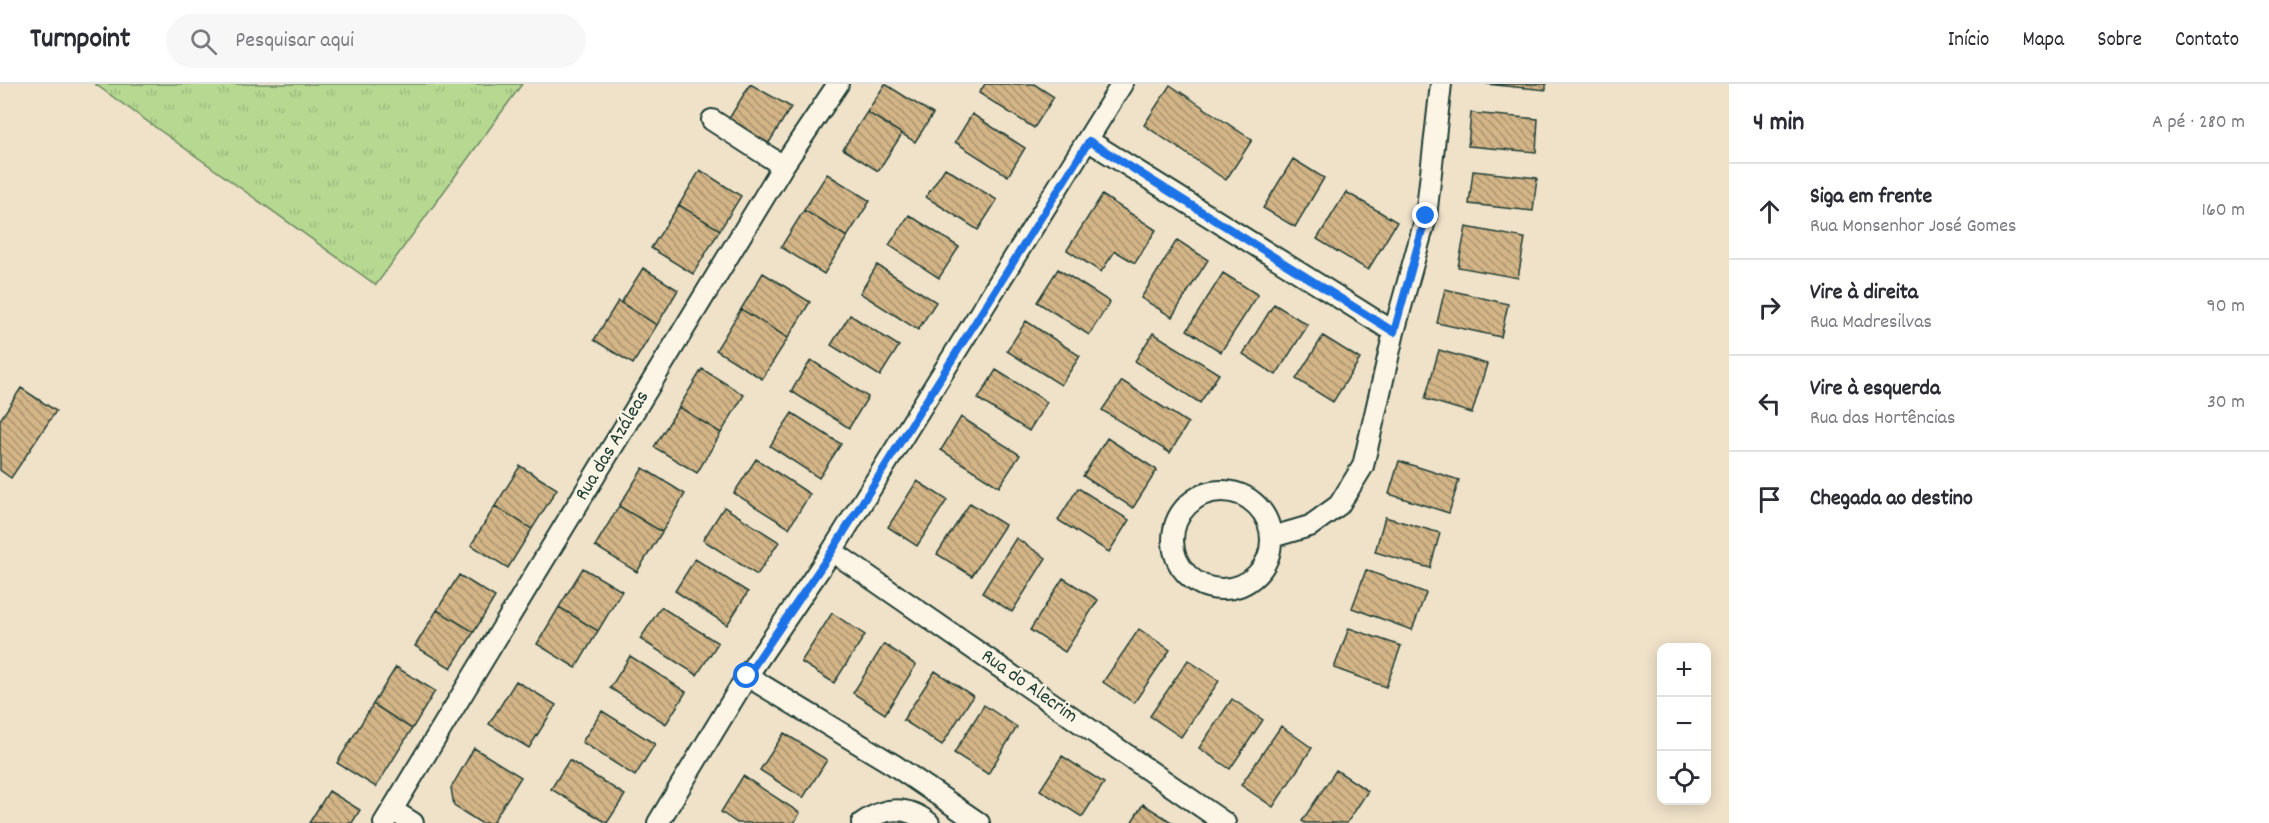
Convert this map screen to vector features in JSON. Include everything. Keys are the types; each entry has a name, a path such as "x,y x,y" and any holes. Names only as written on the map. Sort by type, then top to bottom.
{"street":[{"name":"Rua das Azáleas","path":"413,823 388,817 783,166 838,84"},
{"path":"658,823 747,676 832,551 1089,141 1122,84"},
{"path":"1272,537 1310,526 1340,505 1363,466 1394,332 1426,216 1438,88"},
{"path":"712,120 783,166"},
{"path":"1089,141 1394,332"},
{"path":"1226,490 1248,498 1265,514 1272,537 1269,555 1261,571 1247,583 1230,589 1211,588 1195,581 1182,568 1174,552 1174,528 1184,507 1203,494 1226,490"},
{"name":"Rua do Alecrim","path":"832,551 1225,823"},
{"path":"747,676 894,765 979,823"},
{"path":"862,823 876,813 894,809 912,812 929,823"}],"green space":[{"path":"95,84 522,84 376,285"}],"building":[{"path":"750,84 791,107 767,146 727,122"},
{"path":"885,84 933,114 915,142 867,112"},
{"path":"985,84 1034,84 1054,97 1034,128 979,93"},
{"path":"1486,84 1546,84 1546,90"},
{"path":"1170,85 1252,140 1226,180 1144,125"},
{"path":"867,112 902,134 878,171 843,149"},
{"path":"1471,113 1538,119 1536,152 1468,146"},
{"path":"972,114 1025,148 1008,176 955,142"},
{"path":"1293,159 1324,178 1295,227 1263,208"},
{"path":"945,168 997,200 978,230 926,197"},
{"path":"700,170 741,196 720,230 679,205"},
{"path":"1473,171 1537,178 1533,211 1469,204"},
{"path":"827,174 870,201 847,237 804,210"},
{"path":"1346,192 1397,222 1368,270 1317,239"},
{"path":"1102,195 1156,230 1135,263 1115,251 1101,272 1067,250"},
{"path":"679,205 720,230 693,274 651,248"},
{"path":"804,210 847,237 824,274 781,247"},
{"path":"909,215 959,247 939,278 889,245"},
{"path":"1466,227 1525,238 1518,278 1458,267"},
{"path":"1177,240 1208,260 1172,317 1141,298"},
{"path":"877,265 936,302 918,330 860,293"},
{"path":"643,268 678,290 657,325 621,303"},
{"path":"1058,269 1110,302 1089,335 1037,302"},
{"path":"763,273 810,302 788,338 741,309"},
{"path":"1223,273 1258,295 1221,352 1187,330"},
{"path":"1445,289 1508,304 1501,337 1437,323"},
{"path":"618,301 657,325 633,364 594,340"},
{"path":"1274,304 1308,325 1276,375 1243,354"},
{"path":"741,309 788,338 762,379 716,350"},
{"path":"850,315 899,346 880,376 831,345"},
{"path":"1026,321 1080,356 1061,385 1007,351"},
{"path":"1153,333 1219,374 1200,403 1135,361"},
{"path":"1323,336 1360,359 1333,402 1296,379"},
{"path":"1439,350 1487,364 1472,413 1425,399"},
{"path":"811,360 868,397 849,428 791,391"},
{"path":"702,369 744,395 721,433 679,407"},
{"path":"996,370 1047,402 1029,431 978,399"},
{"path":"1122,381 1188,423 1170,453 1102,410"},
{"path":"21,388 56,411 11,478 0,470 0,420"},
{"path":"679,407 721,433 697,473 654,447"},
{"path":"792,413 841,444 819,478 770,446"},
{"path":"961,417 1020,455 999,487 941,450"},
{"path":"1107,438 1157,470 1133,508 1083,476"},
{"path":"756,459 810,494 789,528 734,493"},
{"path":"1399,461 1459,480 1449,513 1389,494"},
{"path":"520,466 557,489 532,529 495,506"},
{"path":"643,468 685,494 662,532 619,506"},
{"path":"917,481 947,500 917,546 888,527"},
{"path":"1078,488 1129,520 1109,552 1058,520"},
{"path":"970,503 1005,525 972,576 937,554"},
{"path":"495,506 532,529 508,568 471,545"},
{"path":"619,506 662,532 637,572 595,546"},
{"path":"724,507 779,542 757,575 703,540"},
{"path":"1385,517 1440,533 1430,568 1375,552"},
{"path":"1016,538 1046,558 1012,612 982,593"},
{"path":"695,559 748,592 727,625 675,591"},
{"path":"583,568 622,591 598,631 559,607"},
{"path":"1366,570 1426,593 1412,630 1352,608"},
{"path":"459,575 495,597 474,632 437,610"},
{"path":"1063,578 1098,600 1065,652 1030,630"},
{"path":"559,607 598,631 576,668 537,644"},
{"path":"661,607 718,643 697,675 640,639"},
{"path":"437,610 474,632 451,668 415,646"},
{"path":"832,613 865,635 834,683 801,662"},
{"path":"1349,628 1401,646 1386,687 1334,668"},
{"path":"1139,629 1170,650 1134,703 1103,682"},
{"path":"884,644 916,665 885,714 853,693"},
{"path":"630,656 686,692 666,724 610,688"},
{"path":"1188,660 1219,681 1181,737 1150,716"},
{"path":"396,667 435,691 412,729 373,704"},
{"path":"935,671 973,696 942,745 903,720"},
{"path":"516,681 556,705 529,748 489,724"},
{"path":"1232,699 1263,720 1230,769 1199,748"},
{"path":"373,704 412,729 376,787 337,763"},
{"path":"984,705 1017,727 988,774 954,753"},
{"path":"602,711 655,744 635,776 582,742"},
{"path":"1281,726 1312,748 1273,807 1241,785"},
{"path":"784,733 827,760 803,798 760,770"},
{"path":"474,748 521,777 492,823 481,823 454,806 451,788"},
{"path":"1062,756 1104,783 1082,817 1040,790"},
{"path":"569,760 625,795 607,823 551,789"},
{"path":"1336,770 1368,791 1347,823 1305,823 1302,821"},
{"path":"743,776 800,813 794,823 737,823 721,812"},
{"path":"329,791 360,810 352,823 309,823"},
{"path":"1143,804 1173,823 1131,823"}],"route":[{"path":"747,676 832,551 1089,141 1394,332 1426,216"}]}
